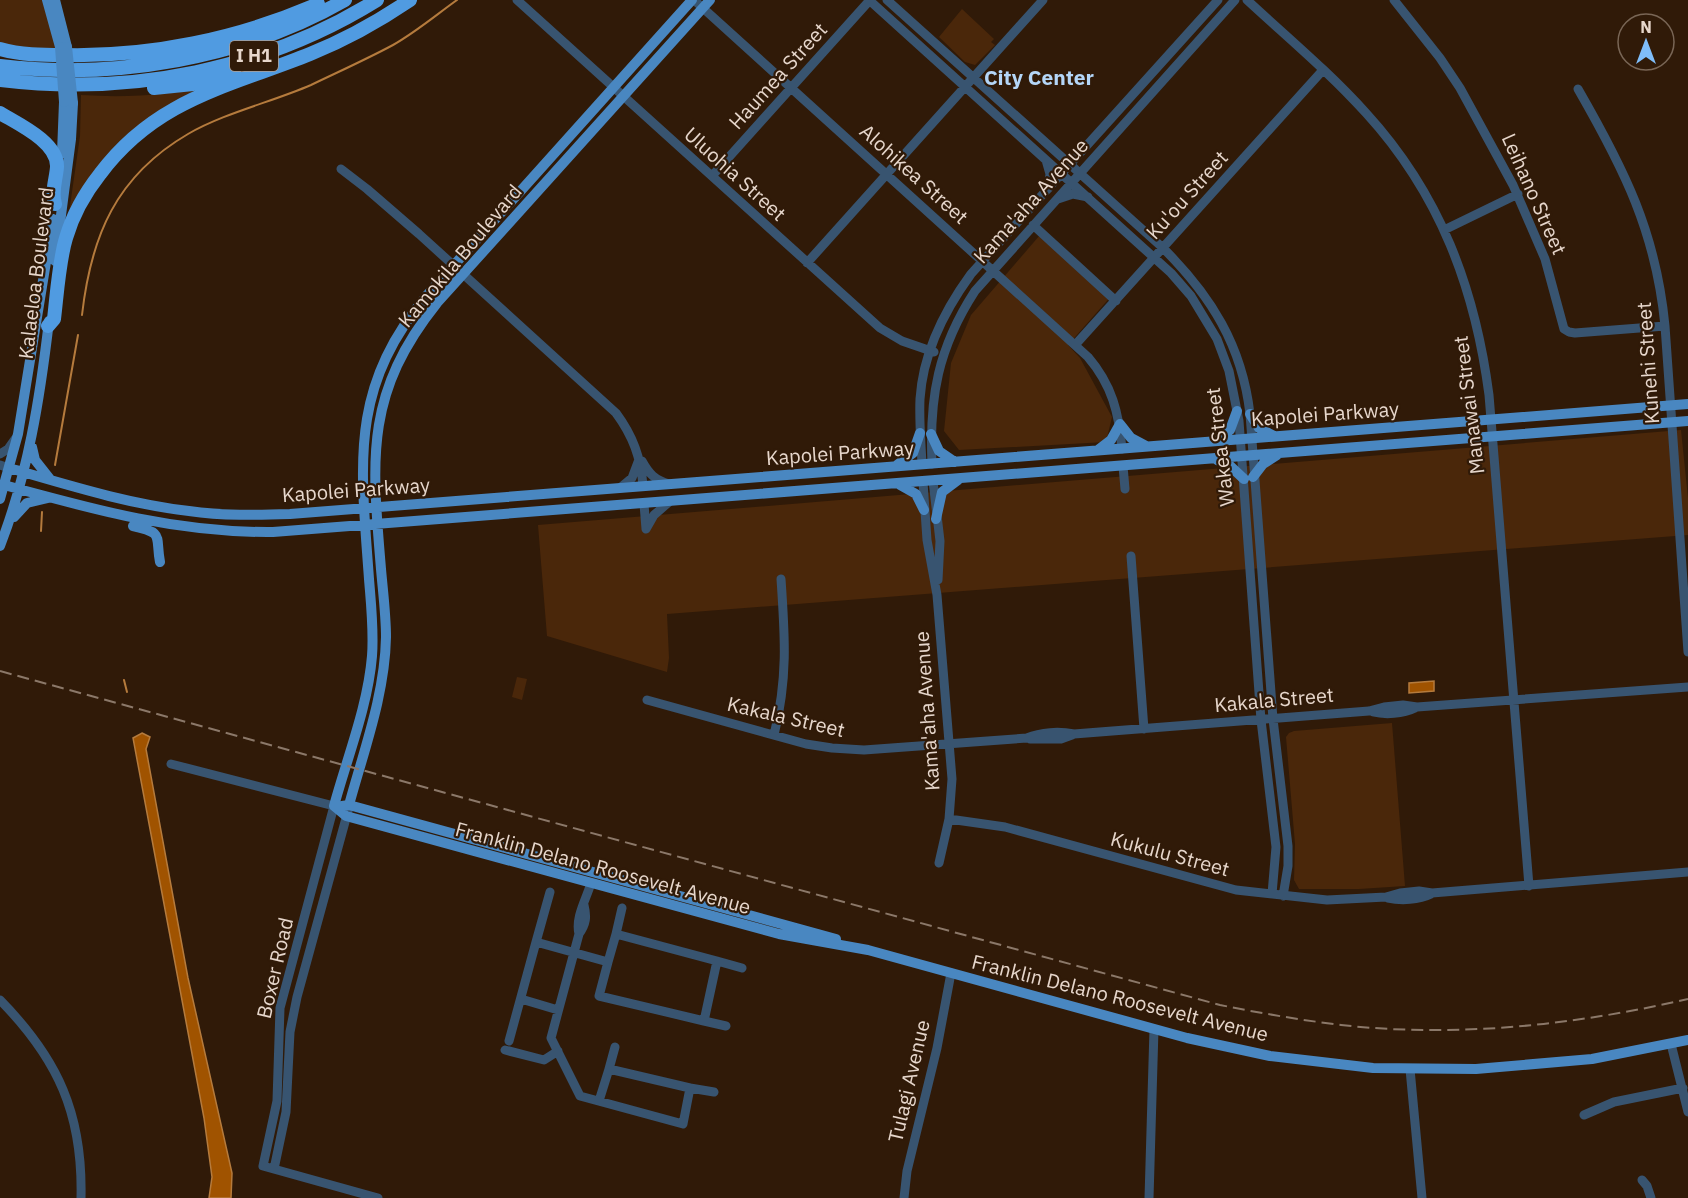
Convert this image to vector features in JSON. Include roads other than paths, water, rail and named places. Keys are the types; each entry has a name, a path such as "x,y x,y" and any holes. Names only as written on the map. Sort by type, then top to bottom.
{"highway":[{"path":"0,49 32,55 81,56 164,49 277,21 328,0"},
{"name":"I H1","path":"0,66 94,69 170,61 253,42 294,26 345,0"},
{"name":"I H1","path":"0,80 80,86 158,80 237,62 296,41 342,20 377,0"},
{"path":"383,17 404,0"},
{"path":"48,326 54,319 65,239 79,206 114,155 143,128 195,97 312,53 383,17 410,0"},
{"path":"80,86 103,90 172,87 226,77 312,53"},
{"path":"0,113 25,128 53,151 57,165 53,197 55,204"},
{"path":"45,143 63,145"}],"main road":[{"name":"Kalaeloa Boulevard","path":"47,0 63,47"},
{"name":"Kalaeloa Boulevard","path":"0,546 31,444 71,139 63,47 55,0"},
{"name":"Kamokila Boulevard","path":"334,806 369,680 372,639 362,469 364,430 378,376 402,328 414,311 693,0"},
{"name":"Kamokila Boulevard","path":"348,811 381,687 386,638 374,479 376,442 382,406 399,361 417,330 437,303 706,4"},
{"name":"Kalaeloa Boulevard","path":"0,499 5,467 18,434 55,204 68,103"},
{"name":"Kapolei Parkway","path":"5,467 157,507 209,513 290,514 1688,404"},
{"path":"1217,441 1230,430 1237,411"},
{"path":"1250,414 1259,428 1275,436"},
{"name":"Kapolei Parkway","path":"2,484 155,523 219,531 273,532 1688,421"},
{"path":"1098,450 1111,440 1120,424 1131,438 1149,446"},
{"path":"895,466 904,462 913,453 926,434 939,451 956,462"},
{"path":"31,444 35,460 50,480"},
{"path":"1122,449 1123,466"},
{"path":"1214,459 1249,479 1263,464 1278,454"},
{"path":"927,464 928,481"},
{"path":"936,519 942,492 962,479"},
{"path":"897,484 916,494 924,510"},
{"path":"643,486 644,504"},
{"path":"8,525 22,505 51,497"},
{"path":"84,506 98,517 151,530 159,542 160,562"},
{"path":"372,639 386,638"},
{"name":"Franklin Delano Roosevelt Avenue","path":"334,806 591,883 794,938 868,950"},
{"name":"Franklin Delano Roosevelt Avenue","path":"348,811 836,939 868,950 1154,1029 1270,1056 1340,1065 1410,1069 1476,1069 1542,1065 1611,1056 1688,1040"}],"street":[{"name":"Uluohia Street","path":"517,0 880,328 902,340 942,355"},
{"name":"Alohikea Street","path":"693,0 706,4 791,88 1076,344 1096,365 1107,383 1115,402 1122,449"},
{"name":"Wakea Street","path":"870,0 1090,198 1186,290 1212,328 1229,371 1237,411 1246,439"},
{"name":"Haumea Street","path":"712,176 870,0"},
{"name":"Wakea Street","path":"887,0 1163,248 1196,283 1219,316 1232,344 1241,370 1250,414 1246,439 1249,479 1262,568 1273,719 1288,846 1283,896"},
{"path":"807,263 1043,0"},
{"name":"Kama'aha Avenue","path":"927,464 921,391 929,351 949,307 983,260 1218,0"},
{"name":"Kama'aha Avenue","path":"926,434 942,355 959,316 975,291 1235,0"},
{"name":"Manawai Street","path":"1247,0 1323,70 1365,112 1394,146 1419,182 1444,230 1462,274 1475,316 1484,358 1491,420 1529,886"},
{"name":"Leihano Street","path":"1394,0 1440,58 1460,88 1518,194 1545,259 1563,326 1567,331 1575,333 1665,326"},
{"name":"Ku'ou Street","path":"1076,344 1323,70"},
{"name":"Kunehi Street","path":"1578,89 1619,163 1637,203 1655,262 1665,326 1670,423 1688,652"},
{"path":"1055,151 1069,152 1086,147"},
{"path":"1093,158 1092,173 1096,188"},
{"path":"1046,160 1050,174 1048,189"},
{"path":"340,169 367,189 616,413 630,434 650,475 669,484"},
{"path":"1055,200 1072,194 1090,198"},
{"path":"1444,230 1518,194"},
{"path":"1033,225 1116,301"},
{"path":"0,454 8,449 18,434"},
{"path":"639,456 643,486"},
{"path":"620,488 634,474 639,456"},
{"path":"1123,466 1125,489"},
{"name":"Wakea Street","path":"1249,479 1249,569 1261,720 1276,847 1272,894"},
{"name":"Kama'aha Avenue","path":"928,481 924,510 937,592 952,778 949,819 939,863"},
{"name":"Kama'aha Avenue","path":"928,481 936,519 940,555 937,592"},
{"path":"644,504 646,529 654,515 669,502"},
{"path":"1131,556 1144,729"},
{"path":"774,735 783,696 785,664 780,579"},
{"name":"Kakala Street","path":"647,700 816,746 847,750 1027,738 1041,741 1061,739 1074,734 1369,711 1404,712 1417,707 1688,687"},
{"name":"Franklin Delano Roosevelt Avenue","path":"171,764 334,806"},
{"name":"Boxer Road","path":"334,806 280,1008 277,1101 263,1166 378,1198"},
{"name":"Boxer Road","path":"274,1169 286,1112 290,1032 297,997 348,811"},
{"name":"Kukulu Street","path":"949,819 1005,827 1236,890 1327,900 1386,897 1419,891 1432,893 1688,872"},
{"path":"591,883 584,905 586,917 584,927 579,934 551,1038 580,1096 683,1124 690,1088"},
{"path":"509,1041 550,892"},
{"path":"622,908 599,996 726,1026"},
{"path":"616,934 742,968"},
{"path":"536,942 608,962"},
{"path":"704,1021 717,962"},
{"name":"Tulagi Avenue","path":"904,1198 907,1171 937,1048 951,973"},
{"path":"520,999 558,1010"},
{"path":"0,1000 30,1032 62,1085 79,1144 81,1198"},
{"path":"1149,1198 1154,1029"},
{"path":"1671,1044 1688,1112"},
{"path":"599,1101 615,1047"},
{"path":"505,1050 544,1060 558,1052"},
{"path":"609,1069 714,1092"},
{"path":"1410,1069 1422,1198"},
{"path":"1584,1115 1614,1102 1683,1088"},
{"path":"1642,1180 1651,1198"}],"waterway":[{"path":"82,315 92,259 111,211 125,189 142,169 163,151 202,127 311,85 393,45 457,0"},
{"path":"55,465 78,335"},
{"path":"41,531 42,512"},
{"path":"124,680 127,692"}],"railway":[{"path":"0,671 1235,1008 1341,1025 1428,1030 1516,1027 1559,1022 1688,999"}],"district":[{"name":"City Center","path":"1039,78"}]}
